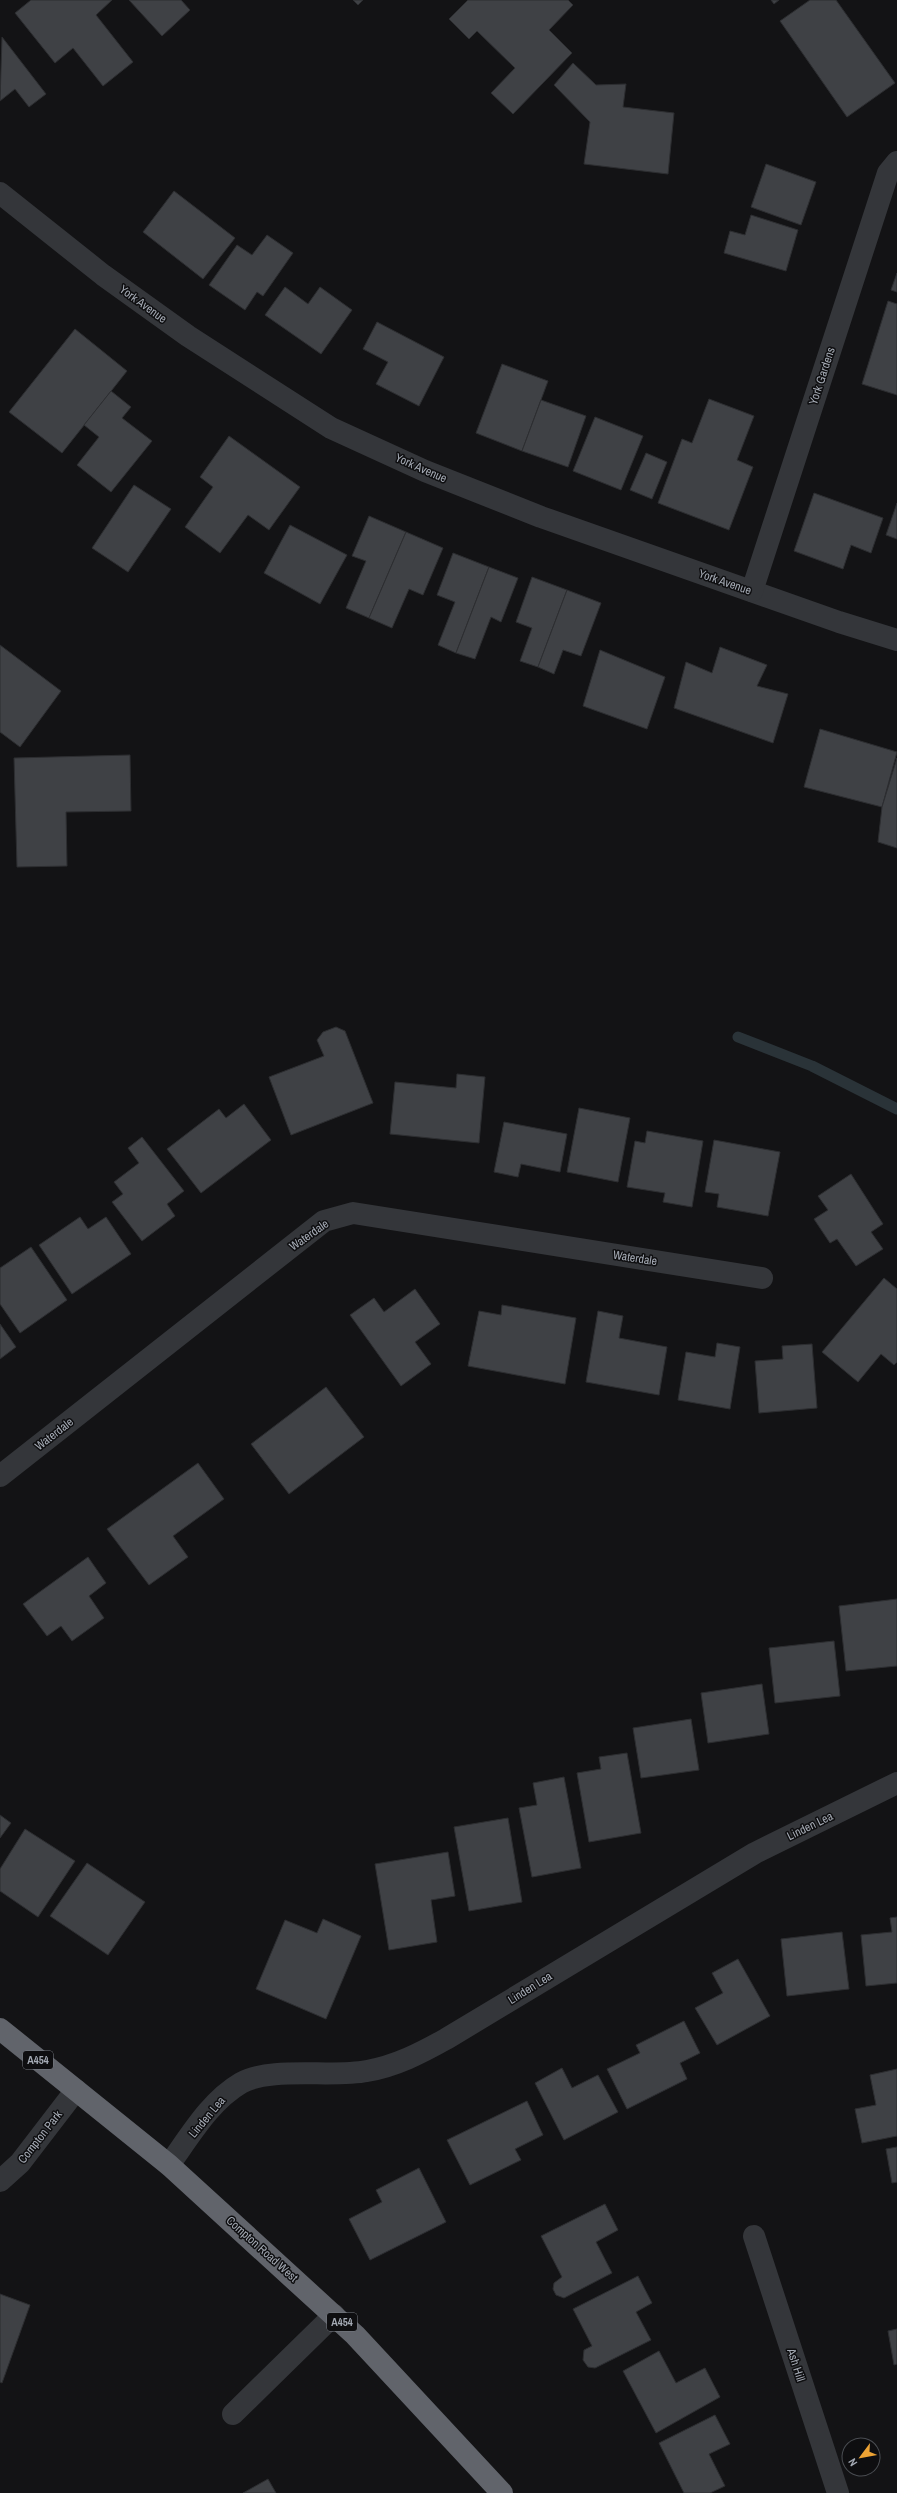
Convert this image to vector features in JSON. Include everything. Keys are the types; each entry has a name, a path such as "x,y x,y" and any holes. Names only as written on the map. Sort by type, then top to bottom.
{"highway":[{"name":"Compton Road West","path":"0,2030 169,2165 356,2335 502,2493"}],"street":[{"name":"York Gardens","path":"752,591 888,173 897,162"},
{"name":"York Avenue","path":"0,193 103,275 188,336 331,428 425,471 541,517 897,640"},
{"name":"Waterdale","path":"0,1476 324,1221 353,1213 762,1278"},
{"name":"Linden Lea","path":"169,2165 205,2116 223,2096 242,2083 259,2076 366,2072 412,2057 446,2039 755,1853 897,1783"},
{"name":"Compton Park","path":"0,2181 20,2163 76,2090"},
{"name":"Ash Hill","path":"754,2236 838,2493"},
{"path":"233,2414 334,2315"}],"building":[{"path":"31,0 112,0 96,15 133,62 103,86 73,48 55,63 15,13"},
{"path":"129,0 181,0 190,10 162,36"},
{"path":"353,0 363,0 358,5"},
{"path":"468,0 568,0 573,5 549,30 572,53 513,114 491,93 515,68 477,31 469,39 449,19"},
{"path":"771,0 779,0 774,4"},
{"path":"810,0 836,0 895,83 847,117 780,21"},
{"path":"2,37 46,94 29,107 15,89 0,101"},
{"path":"573,63 596,85 626,84 623,107 674,113 668,174 584,164 590,122 554,85"},
{"path":"766,164 816,182 801,225 751,207"},
{"path":"174,191 235,238 203,279 143,232"},
{"path":"751,215 798,230 786,271 724,253 730,231 745,235"},
{"path":"267,235 293,253 263,296 257,292 245,310 209,285 237,245 252,255"},
{"path":"897,273 897,292 891,290"},
{"path":"285,287 308,304 320,287 352,310 321,354 265,315"},
{"path":"888,301 897,304 897,395 862,384"},
{"path":"377,322 444,357 419,406 376,384 388,362 363,349"},
{"path":"75,329 127,371 62,453 9,412"},
{"path":"502,364 548,381 522,451 476,433"},
{"path":"111,391 131,407 122,418 152,441 111,492 77,465 99,437 84,425"},
{"path":"709,399 754,416 737,460 753,467 729,530 658,503 682,439 692,443"},
{"path":"541,400 586,416 568,467 522,451"},
{"path":"595,417 643,436 621,490 573,471"},
{"path":"229,436 300,487 269,530 248,515 220,553 185,527 213,487 200,477"},
{"path":"646,453 667,462 652,499 630,490"},
{"path":"134,485 171,509 128,572 92,548"},
{"path":"814,493 883,518 871,553 851,545 843,569 794,551"},
{"path":"897,503 897,539 886,535"},
{"path":"369,516 406,532 369,618 346,608 366,561 352,556"},
{"path":"290,525 347,555 320,604 264,573"},
{"path":"406,532 443,548 423,595 409,589 392,628 369,618"},
{"path":"453,553 489,567 456,653 438,645 455,602 437,595"},
{"path":"489,567 518,578 501,622 491,617 475,659 456,653"},
{"path":"532,577 567,590 538,667 520,661 532,628 516,622"},
{"path":"567,590 601,603 581,656 563,650 554,674 538,667"},
{"path":"0,645 61,691 20,747 0,732"},
{"path":"720,647 767,665 757,686 788,694 773,743 674,708 686,662 712,673"},
{"path":"600,650 665,677 647,729 583,706"},
{"path":"820,729 897,752 882,807 804,787"},
{"path":"130,755 131,811 66,812 67,866 17,867 14,758"},
{"path":"897,758 897,848 878,842 882,807"},
{"path":"336,1027 345,1031 373,1103 291,1135 269,1077 324,1056 317,1040 323,1032"},
{"path":"457,1074 485,1077 479,1143 390,1134 395,1082 456,1088"},
{"path":"244,1104 271,1140 201,1193 167,1149 219,1109 226,1118"},
{"path":"579,1108 630,1118 618,1182 567,1172"},
{"path":"504,1122 567,1134 560,1172 521,1164 518,1177 494,1172"},
{"path":"647,1131 703,1141 692,1207 663,1202 665,1193 627,1187 635,1141 645,1143"},
{"path":"142,1137 184,1191 167,1204 175,1216 142,1241 112,1202 123,1194 114,1182 139,1163 128,1148"},
{"path":"714,1140 780,1152 768,1216 717,1207 719,1194 705,1192"},
{"path":"851,1174 883,1224 871,1232 883,1249 856,1266 837,1239 830,1243 814,1219 828,1210 818,1196"},
{"path":"80,1217 88,1229 106,1217 131,1254 72,1294 39,1245"},
{"path":"31,1247 67,1300 20,1333 0,1304 0,1268"},
{"path":"884,1278 897,1289 897,1362 894,1365 881,1354 858,1382 822,1352"},
{"path":"415,1289 440,1324 415,1342 431,1364 401,1386 350,1315 374,1298 384,1312"},
{"path":"502,1305 576,1318 565,1384 468,1366 479,1311 501,1315"},
{"path":"598,1311 623,1316 619,1338 667,1347 659,1395 586,1382"},
{"path":"0,1324 16,1347 0,1359"},
{"path":"717,1343 740,1347 730,1409 678,1400 686,1352 715,1357"},
{"path":"812,1344 817,1408 759,1413 755,1361 783,1359 782,1346"},
{"path":"326,1387 364,1437 289,1494 251,1444"},
{"path":"198,1463 224,1499 173,1536 188,1557 149,1585 107,1529"},
{"path":"88,1557 106,1583 89,1596 104,1618 72,1641 61,1626 47,1636 23,1604"},
{"path":"897,1599 897,1666 846,1671 839,1606"},
{"path":"834,1641 840,1696 775,1703 769,1648"},
{"path":"762,1684 769,1734 708,1743 701,1693"},
{"path":"691,1719 699,1770 641,1778 633,1728"},
{"path":"627,1753 641,1833 589,1842 577,1773 601,1769 599,1757"},
{"path":"564,1777 581,1868 532,1877 519,1808 537,1805 533,1783"},
{"path":"0,1815 11,1823 0,1838"},
{"path":"508,1818 522,1902 469,1911 454,1827"},
{"path":"25,1829 75,1861 38,1917 0,1891 0,1869"},
{"path":"448,1852 455,1896 431,1900 437,1942 389,1950 375,1864"},
{"path":"87,1863 145,1902 108,1955 50,1916"},
{"path":"897,1917 897,1983 866,1986 861,1935 892,1932 890,1918"},
{"path":"323,1919 361,1936 326,2019 256,1989 285,1920 317,1933"},
{"path":"842,1932 849,1989 787,1996 781,1939"},
{"path":"738,1959 770,2016 717,2045 695,2008 723,1993 712,1973"},
{"path":"684,2021 700,2053 680,2063 687,2079 627,2109 607,2069 640,2053 636,2045"},
{"path":"562,2068 572,2088 598,2075 618,2112 564,2140 535,2083"},
{"path":"897,2069 897,2136 862,2143 855,2109 876,2105 870,2075"},
{"path":"527,2101 543,2135 515,2149 521,2160 470,2185 447,2140"},
{"path":"897,2147 897,2182 892,2183 886,2149"},
{"path":"419,2168 446,2222 370,2260 349,2219 382,2202 376,2190"},
{"path":"605,2204 618,2230 596,2242 612,2273 564,2298 556,2295 553,2289 554,2283 562,2277 541,2236"},
{"path":"638,2276 652,2303 636,2312 651,2340 595,2368 588,2367 583,2360 584,2350 592,2346 573,2309"},
{"path":"0,2294 30,2305 2,2383 0,2382"},
{"path":"897,2329 897,2364 894,2365 888,2331"},
{"path":"659,2351 676,2383 705,2368 720,2397 656,2433 623,2371"},
{"path":"715,2415 730,2444 709,2454 725,2486 710,2493 684,2493 659,2443"},
{"path":"268,2479 276,2493 243,2493"}],"waterway":[{"path":"738,1037 812,1066 897,1109"}]}
